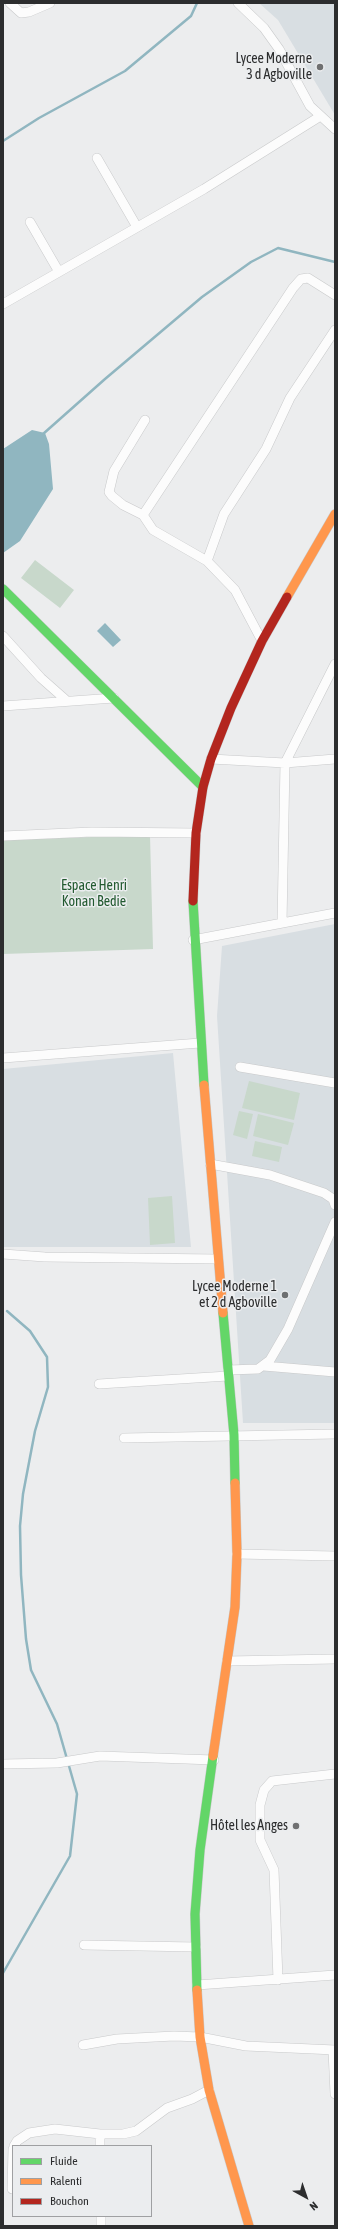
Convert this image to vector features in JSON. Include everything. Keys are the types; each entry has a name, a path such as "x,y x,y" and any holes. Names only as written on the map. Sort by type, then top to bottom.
{"main road":[{"path":"249,2226 209,2090 200,2037 197,1985 195,1914 200,1850 235,1607 237,1554 234,1435 200,1044 193,940 192,885 196,833 203,787 211,759 231,708 262,641 335,514"},
{"path":"3,589 203,787"}],"street":[{"path":"10,3 22,13 29,12 50,3"},
{"path":"238,3 249,7 279,50 290,68 299,88 319,117 335,129"},
{"path":"3,304 204,189 319,117"},
{"path":"97,158 137,227"},
{"path":"30,222 59,272"},
{"path":"143,515 293,288 301,279 308,278 335,295"},
{"path":"207,561 224,514 266,449 290,398 335,330"},
{"path":"145,420 114,471 109,492 123,505 143,515 153,530 207,561 235,590 262,641"},
{"path":"3,636 41,678 67,701"},
{"path":"282,923 285,763 335,664"},
{"path":"3,706 114,698"},
{"path":"211,759 285,763 335,759"},
{"path":"3,836 92,832 196,833"},
{"path":"193,940 335,913"},
{"path":"3,1058 200,1044"},
{"path":"240,1067 335,1082"},
{"path":"210,1164 270,1175 324,1193 334,1200"},
{"path":"99,1384 228,1373 258,1369 264,1366 275,1353 288,1329 335,1222"},
{"path":"3,1254 45,1257 218,1258"},
{"path":"264,1366 335,1372"},
{"path":"124,1438 335,1434"},
{"path":"237,1554 335,1556"},
{"path":"227,1661 335,1658"},
{"path":"3,1764 57,1763 100,1756 214,1760"},
{"path":"278,1980 274,1870 260,1840 260,1805 264,1790 272,1781 335,1774"},
{"path":"84,1945 196,1947"},
{"path":"197,1985 335,1975"},
{"path":"83,2045 117,2039 174,2036 200,2037 246,2046 334,2050 335,2094"},
{"path":"14,2145 17,2140 29,2133 55,2129 100,2134 123,2134 136,2131 167,2108 209,2090"},
{"path":"100,2134 100,2145"}],"shaded area":[{"name":"Lycee Moderne 3 d Agboville","path":"259,3 335,3 335,115 278,20"},
{"name":"Lycee Moderne 1 et 2 d Agboville","path":"335,924 335,1423 243,1423 217,1016 222,946"},
{"path":"173,1053 191,1247 3,1247 3,1069"}],"green space":[{"path":"35,560 74,590 60,608 21,578"},
{"name":"Espace Henri Konan Bedie","path":"150,835 153,949 3,954 3,840"},
{"path":"249,1081 300,1093 294,1120 242,1108"},
{"path":"239,1111 253,1114 247,1139 233,1135"},
{"path":"258,1114 294,1123 288,1145 253,1136"},
{"path":"255,1141 282,1147 279,1162 252,1156"},
{"path":"172,1196 175,1243 150,1245 148,1198"}],"water":[{"path":"32,430 45,433 49,444 53,489 20,541 3,553 3,449"},
{"path":"105,623 121,640 113,647 97,631"}],"waterway":[{"path":"3,141 39,118 125,71 191,16 197,3"},
{"path":"43,434 202,297 251,262 278,248 335,262"},
{"path":"3,1973 70,1856 77,1794 57,1724 31,1670 26,1639 21,1575 20,1526 23,1494 35,1431 48,1387 47,1357 30,1331 7,1311"}],"traffic: fast":[{"path":"3,589 203,787"},
{"path":"193,901 204,1085"},
{"path":"223,1313 234,1435 235,1483"},
{"path":"197,1990 195,1914 200,1850 213,1756"}],"traffic: slow":[{"path":"287,597 335,514"},
{"path":"204,1085 223,1313"},
{"path":"213,1756 235,1607 237,1554 235,1483"},
{"path":"197,1990 200,2037 209,2090 249,2226"}],"traffic: jam":[{"path":"193,901 196,833 203,787 211,759 231,708 262,641 287,597"}],"place":[{"name":"Lycee Moderne 3 d Agboville","path":"320,67"},
{"name":"Lycee Moderne 1 et 2 d Agboville","path":"285,1295"},
{"name":"Hôtel les Anges","path":"296,1826"}]}
